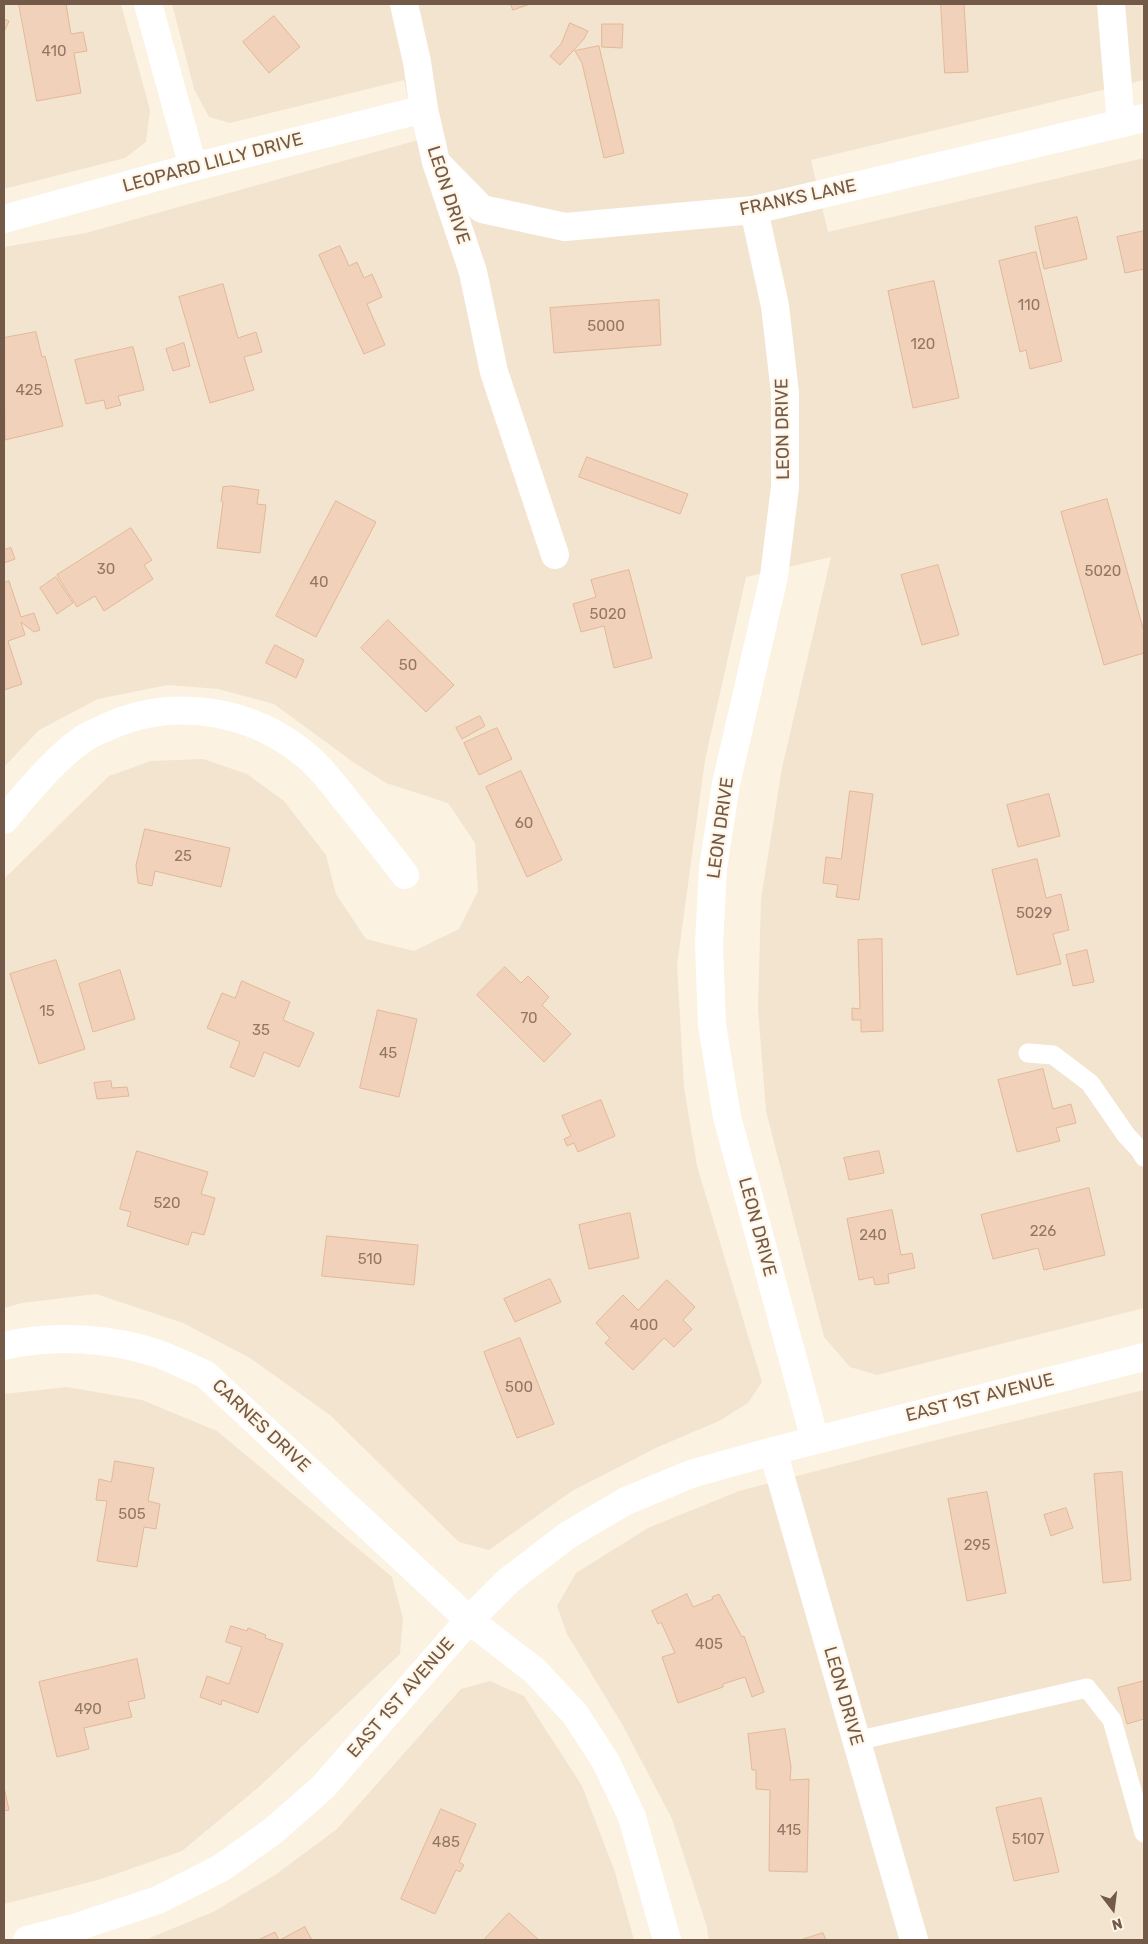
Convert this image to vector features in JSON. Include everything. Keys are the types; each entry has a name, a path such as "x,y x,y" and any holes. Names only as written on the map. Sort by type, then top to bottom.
{"street":[{"path":"148,4 193,168"},
{"name":"LEON DRIVE","path":"404,4 436,162 473,272 494,372 555,556"},
{"path":"1111,4 1133,121"},
{"name":"LEOPARD LILLY DRIVE","path":"4,219 424,109"},
{"name":"FRANKS LANE","path":"436,162 482,209 565,227 754,210 1133,121"},
{"name":"LEON DRIVE","path":"754,210 775,306 785,393 785,487 774,576 726,784 713,868 709,944 712,1025 727,1117 815,1440"},
{"path":"4,820 54,762 85,737 122,720 156,712 199,710 236,717 275,733 310,758 331,781 405,875"},
{"name":"CARNES DRIVE","path":"4,1346 16,1343 70,1339 115,1343 159,1354 205,1374 469,1620 535,1671 575,1714 606,1762 632,1817 667,1940"},
{"name":"EAST 1ST AVENUE","path":"26,1940 79,1934 158,1900 221,1868 273,1831 323,1787 469,1620 508,1581 568,1535 626,1502 691,1474 773,1451 1144,1357"},
{"name":"LEON DRIVE","path":"773,1451 914,1940"}],"lane":[{"path":"1028,1053 1054,1055 1090,1084 1144,1157"},
{"path":"856,1741 1087,1688 1112,1720 1144,1833"}],"shaded area":[{"path":"4,4 121,4 150,110 146,142 125,158 4,189"},
{"path":"172,4 1144,4 1144,80 811,160 828,232 1144,158 1144,1308 877,1375 850,1367 824,1337 766,1111 758,1009 761,899 782,768 831,557 746,577 705,760 677,965 684,1087 697,1166 762,1382 748,1403 719,1421 658,1447 572,1491 489,1550 459,1542 330,1415 250,1358 183,1323 96,1294 22,1303 4,1308 4,879 109,776 151,761 203,759 247,774 284,801 326,855 336,894 366,939 414,951 459,929 478,891 475,843 448,803 386,783 353,762 274,704 218,689 168,685 98,699 39,730 4,767 4,247 86,233 418,140 404,80 230,123 209,117 194,89"},
{"path":"67,1387 142,1400 217,1431 392,1577 403,1618 400,1654 260,1786 182,1851 98,1880 4,1904 4,1394"},
{"path":"1144,1390 1144,1940 709,1940 706,1924 672,1819 622,1724 567,1634 557,1606 576,1573 648,1528 739,1491 928,1442"},
{"path":"490,1681 524,1696 582,1786 615,1872 634,1940 148,1940 213,1912 275,1875 337,1829 461,1689"}],"building":[{"path":"19,4 66,4 71,34 83,32 87,51 74,53 81,93 37,101"},
{"path":"511,4 530,4 513,10"},
{"path":"941,4 964,4 968,72 945,73"},
{"path":"274,16 300,47 269,73 243,42"},
{"path":"4,19 9,21 4,32"},
{"path":"570,23 588,31 584,39 560,65 550,56 561,44"},
{"path":"602,24 623,24 622,48 602,47"},
{"path":"599,46 624,153 604,158 582,63 575,51"},
{"path":"1077,217 1087,259 1044,269 1035,227"},
{"path":"1144,231 1144,269 1125,273 1117,237"},
{"path":"340,246 349,266 357,262 364,278 372,274 382,297 367,304 385,345 364,354 319,255"},
{"path":"1036,252 1062,361 1030,369 1026,350 1020,352 999,261"},
{"path":"934,281 959,398 913,408 888,291"},
{"path":"223,284 238,338 256,332 262,352 244,357 254,390 210,403 179,297"},
{"path":"659,300 661,345 554,353 550,308"},
{"path":"36,332 42,357 45,356 63,426 5,440 4,338"},
{"path":"184,343 190,366 173,371 166,349"},
{"path":"133,347 144,390 118,396 121,405 106,409 104,400 86,404 75,360"},
{"path":"587,457 688,494 680,514 579,477"},
{"path":"232,486 259,490 257,504 266,505 260,553 217,548 223,487"},
{"path":"1107,499 1144,632 1144,653 1104,665 1061,512"},
{"path":"336,501 376,522 316,637 276,616"},
{"path":"131,528 152,560 144,565 153,579 104,611 95,596 77,607 57,575"},
{"path":"11,548 15,559 4,563 4,550"},
{"path":"938,565 959,635 922,645 901,575"},
{"path":"629,570 652,658 614,668 604,626 581,632 573,604 596,597 591,580"},
{"path":"56,577 73,603 57,614 40,588"},
{"path":"9,581 21,617 34,613 40,630 34,632 21,622 25,635 8,641 22,684 4,690 4,583"},
{"path":"388,620 454,685 426,712 361,648"},
{"path":"275,645 304,660 296,678 266,663"},
{"path":"480,716 485,726 462,739 456,728"},
{"path":"497,728 512,759 479,775 464,743"},
{"path":"521,771 562,860 527,877 486,787"},
{"path":"850,791 873,794 859,900 836,897 838,885 823,883 826,857 841,859"},
{"path":"1049,794 1060,836 1018,847 1007,805"},
{"path":"145,829 230,848 221,887 155,871 152,886 138,883 136,866"},
{"path":"1037,859 1046,898 1061,894 1069,930 1053,934 1061,964 1017,975 992,870"},
{"path":"882,939 883,1031 861,1032 861,1020 852,1020 852,1008 860,1009 858,940"},
{"path":"1087,950 1094,982 1073,986 1066,955"},
{"path":"56,960 85,1049 39,1064 10,974"},
{"path":"505,967 521,983 528,976 549,997 542,1005 571,1034 544,1062 477,995"},
{"path":"120,970 135,1019 93,1032 79,984"},
{"path":"242,981 290,1002 283,1020 314,1033 299,1067 264,1052 254,1077 230,1067 240,1042 207,1028 222,993 235,998"},
{"path":"378,1010 417,1019 399,1097 360,1088"},
{"path":"1043,1069 1053,1109 1071,1104 1076,1123 1056,1128 1060,1141 1017,1152 998,1080"},
{"path":"111,1081 112,1088 127,1087 129,1096 97,1099 94,1083"},
{"path":"601,1100 615,1136 578,1152 574,1143 567,1146 564,1139 571,1136 562,1116"},
{"path":"137,1151 208,1172 201,1194 215,1198 204,1235 192,1232 188,1245 127,1226 131,1212 120,1209"},
{"path":"879,1151 884,1173 849,1180 844,1158"},
{"path":"1089,1188 1105,1255 1044,1270 1038,1248 993,1259 981,1215"},
{"path":"892,1210 901,1255 912,1253 915,1268 888,1274 889,1283 875,1285 873,1277 859,1280 847,1219"},
{"path":"630,1213 639,1258 589,1269 579,1225"},
{"path":"327,1236 418,1245 414,1285 322,1276"},
{"path":"550,1279 561,1302 515,1322 504,1299"},
{"path":"667,1280 695,1307 683,1320 692,1329 674,1347 664,1338 633,1370 605,1343 610,1338 596,1323 623,1295 638,1310"},
{"path":"520,1338 554,1424 517,1438 484,1352"},
{"path":"115,1461 154,1468 148,1501 160,1504 156,1529 144,1527 137,1567 97,1561 107,1501 96,1500 99,1479 111,1482"},
{"path":"1122,1472 1131,1580 1103,1583 1094,1474"},
{"path":"987,1492 1006,1593 967,1601 948,1499"},
{"path":"1066,1508 1073,1528 1051,1536 1044,1515"},
{"path":"687,1594 693,1607 713,1599 712,1597 719,1594 742,1637 744,1636 764,1692 752,1697 745,1677 678,1703 662,1657 675,1653 661,1622 658,1624 652,1611"},
{"path":"231,1626 247,1631 248,1628 266,1635 265,1638 283,1644 258,1713 222,1700 221,1705 200,1697 207,1676 229,1684 242,1647 226,1642"},
{"path":"137,1659 145,1698 128,1702 132,1717 84,1728 89,1749 57,1757 39,1682"},
{"path":"1144,1681 1144,1719 1127,1724 1118,1688"},
{"path":"785,1729 791,1767 790,1780 809,1779 807,1872 769,1871 770,1790 756,1789 756,1770 752,1770 748,1734"},
{"path":"4,1787 9,1810 4,1811"},
{"path":"1041,1798 1059,1872 1014,1881 996,1808"},
{"path":"441,1809 476,1824 459,1862 464,1865 460,1872 456,1870 435,1914 401,1899"},
{"path":"509,1913 539,1940 484,1940"},
{"path":"305,1927 312,1940 279,1940"},
{"path":"275,1932 279,1940 258,1940"},
{"path":"823,1933 826,1940 801,1940"}]}
